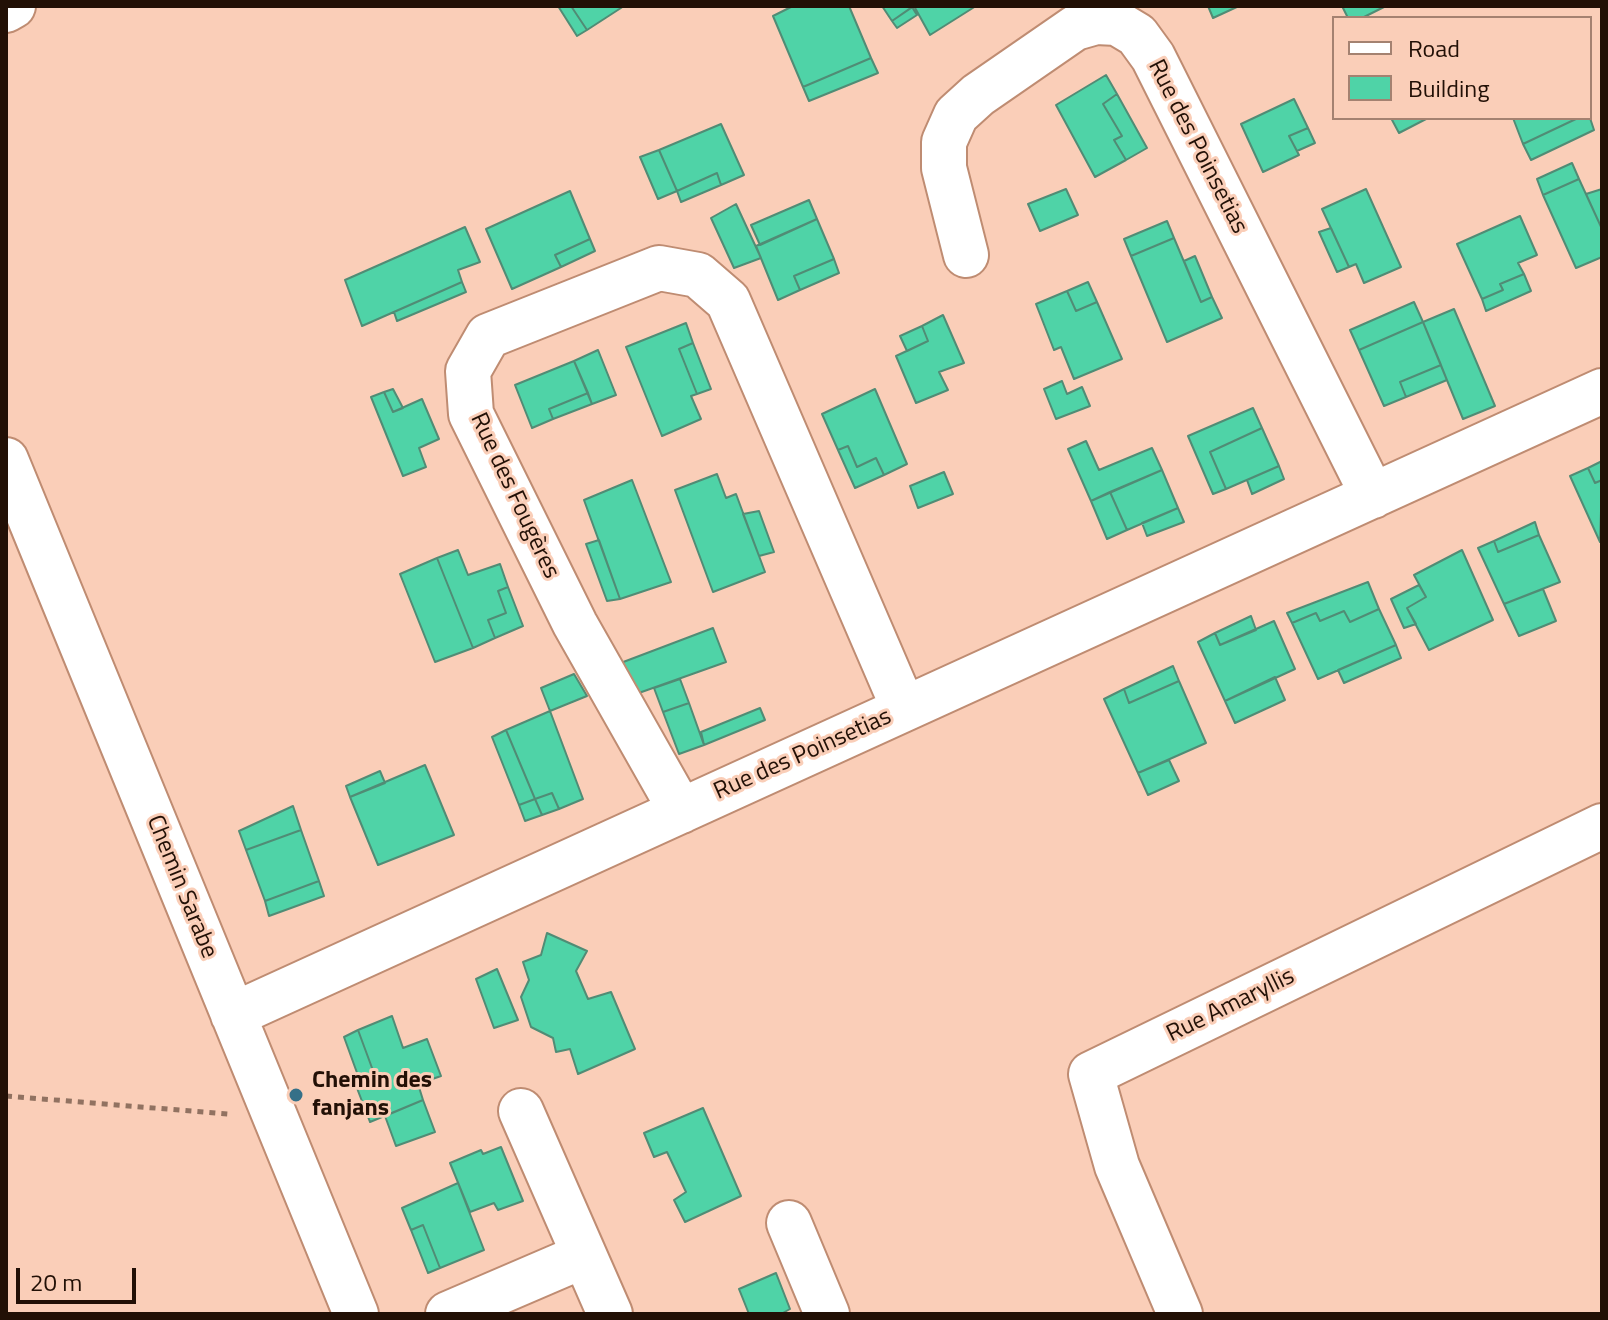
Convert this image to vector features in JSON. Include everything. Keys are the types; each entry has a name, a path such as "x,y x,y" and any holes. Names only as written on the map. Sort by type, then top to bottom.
{"street":[{"path":"6,10 13,6"},
{"name":"Rue des Poinsetias","path":"966,255 944,168 944,142 956,115 978,95 1075,28 1096,22 1117,23 1137,35 1153,57 1373,496"},
{"name":"Rue des Fougères","path":"681,811 575,624 471,414 468,371 488,336 659,268 698,275 728,301 904,709"},
{"name":"Rue des Poinsetias","path":"233,1015 1602,391"},
{"name":"Chemin Sarabe","path":"6,460 356,1314"},
{"name":"Rue Amaryllis","path":"1180,1314 1117,1166 1091,1074 1602,826"},
{"path":"521,1111 610,1314"},
{"path":"789,1223 827,1314"},
{"path":"448,1314 583,1256"}],"path":[{"path":"6,1096 273,1117"}],"building":[{"path":"558,6 571,6 587,30 577,36"},
{"path":"571,6 624,6 587,30"},
{"path":"793,6 849,6 871,58 803,87 773,16"},
{"path":"882,6 914,6 892,21"},
{"path":"914,6 976,6 930,35"},
{"path":"1208,6 1239,6 1213,18"},
{"path":"1342,6 1386,6 1366,16 1347,16"},
{"path":"912,7 917,15 897,28 892,21"},
{"path":"871,58 878,73 809,101 803,87"},
{"path":"1106,75 1117,94 1103,104 1122,136 1114,140 1126,160 1095,177 1056,105"},
{"path":"1117,94 1147,148 1126,160 1114,140 1122,136 1103,104"},
{"path":"1294,99 1308,128 1289,136 1299,155 1263,172 1241,124"},
{"path":"1392,120 1424,120 1399,133"},
{"path":"1514,120 1574,120 1523,144"},
{"path":"1574,120 1591,120 1594,130 1531,160 1523,144"},
{"path":"721,124 744,175 721,185 717,173 677,191 659,150"},
{"path":"1308,128 1315,143 1297,151 1289,136"},
{"path":"659,150 677,191 658,199 640,157"},
{"path":"1572,163 1579,179 1543,195 1537,179"},
{"path":"717,173 721,185 681,202 677,191"},
{"path":"1579,179 1602,229 1602,257 1576,268 1543,195"},
{"path":"1066,189 1078,215 1040,231 1028,204"},
{"path":"1366,189 1401,267 1364,283 1356,264 1349,267 1322,209"},
{"path":"1602,189 1602,229 1586,194"},
{"path":"570,191 590,239 555,255 561,267 512,289 486,229"},
{"path":"809,200 817,219 760,245 751,225"},
{"path":"736,204 761,258 734,268 711,218"},
{"path":"1520,216 1537,255 1518,263 1524,274 1500,284 1503,290 1482,299 1457,244"},
{"path":"817,219 834,259 794,276 800,290 778,300 756,246"},
{"path":"1167,221 1174,238 1131,256 1124,239"},
{"path":"465,227 480,262 458,270 462,282 362,326 345,280"},
{"path":"1331,228 1349,267 1337,272 1319,232"},
{"path":"1174,238 1201,302 1212,297 1222,318 1167,342 1131,256"},
{"path":"590,239 595,251 561,267 555,255"},
{"path":"1195,256 1212,297 1201,302 1184,261"},
{"path":"834,259 839,273 800,290 794,276"},
{"path":"1524,274 1531,291 1486,311 1482,299 1503,290 1500,284"},
{"path":"462,282 466,292 397,321 394,312"},
{"path":"1088,282 1097,302 1076,311 1067,291"},
{"path":"1067,291 1076,311 1097,302 1122,359 1074,379 1061,347 1054,350 1036,304"},
{"path":"1414,302 1423,322 1359,350 1350,330"},
{"path":"1454,309 1495,406 1463,419 1423,322"},
{"path":"943,315 964,363 939,372 948,390 916,403 896,356 928,341 922,326"},
{"path":"1423,322 1441,365 1400,382 1406,397 1384,406 1359,350"},
{"path":"686,323 693,343 679,349 697,394 691,396 701,419 662,436 626,347"},
{"path":"922,326 928,341 907,351 900,336"},
{"path":"693,343 711,389 697,394 679,349"},
{"path":"598,350 616,395 592,404 574,361"},
{"path":"574,361 588,393 549,409 553,419 532,428 515,385"},
{"path":"1441,365 1447,380 1406,397 1400,382"},
{"path":"1062,381 1067,394 1082,387 1090,406 1056,419 1044,389"},
{"path":"393,389 403,408 393,412 384,392"},
{"path":"875,389 907,464 884,475 876,458 857,467 848,446 838,450 822,414"},
{"path":"384,392 393,412 422,399 439,439 419,448 426,467 403,476 371,397"},
{"path":"588,393 592,404 553,419 549,409"},
{"path":"1253,408 1262,428 1210,452 1226,489 1213,494 1188,436"},
{"path":"1262,428 1279,466 1226,489 1210,452"},
{"path":"1086,441 1099,470 1152,448 1162,470 1091,501 1068,449"},
{"path":"848,446 857,467 876,458 884,475 855,488 838,450"},
{"path":"1602,461 1602,480 1595,483 1588,468"},
{"path":"1279,466 1284,479 1252,494 1247,480"},
{"path":"1588,468 1595,483 1602,480 1600,542 1570,476"},
{"path":"1162,470 1178,508 1127,530 1110,492"},
{"path":"944,472 953,494 918,508 910,486"},
{"path":"717,474 726,498 736,494 765,572 713,592 675,490"},
{"path":"632,480 671,582 620,599 584,500"},
{"path":"1110,492 1127,530 1107,539 1091,501"},
{"path":"1178,508 1184,522 1147,536 1142,523"},
{"path":"759,511 774,552 759,556 743,514"},
{"path":"1535,522 1539,535 1498,552 1494,541"},
{"path":"1539,535 1560,582 1504,604 1478,548 1494,541 1498,552"},
{"path":"599,540 620,599 607,601 586,544"},
{"path":"458,550 468,575 500,564 508,587 498,591 506,613 488,620 495,638 473,648 437,558"},
{"path":"1462,550 1493,620 1429,650 1407,608 1426,597 1414,575"},
{"path":"437,558 473,648 435,662 400,574"},
{"path":"1368,582 1379,609 1350,622 1344,611 1320,621 1316,613 1292,623 1287,613"},
{"path":"1419,585 1426,597 1407,608 1416,624 1404,628 1391,599"},
{"path":"508,587 523,626 495,638 488,620 506,613 498,591"},
{"path":"1543,589 1556,621 1519,636 1504,604"},
{"path":"1379,609 1396,645 1318,679 1292,623 1316,613 1320,621 1344,611 1350,622"},
{"path":"1251,616 1256,630 1220,645 1215,633"},
{"path":"1274,621 1295,669 1225,701 1198,642 1215,633 1220,645"},
{"path":"713,628 726,662 636,694 618,664"},
{"path":"1396,645 1401,658 1344,683 1338,670"},
{"path":"1173,666 1179,681 1129,703 1124,689"},
{"path":"574,674 587,696 550,711 541,688"},
{"path":"1275,677 1285,700 1235,723 1225,701"},
{"path":"680,679 689,703 663,712 654,688"},
{"path":"1179,681 1206,743 1138,773 1104,699 1124,689 1129,703"},
{"path":"689,703 704,745 679,754 663,712"},
{"path":"760,708 765,720 704,745 701,732"},
{"path":"550,711 583,799 559,809 552,793 535,799 506,730"},
{"path":"506,730 535,799 519,805 492,737"},
{"path":"1169,760 1179,781 1148,795 1138,773"},
{"path":"425,765 454,835 378,865 350,797"},
{"path":"380,771 385,783 350,797 346,786"},
{"path":"552,793 559,809 542,815 535,799"},
{"path":"535,799 542,815 525,821 519,805"},
{"path":"293,806 301,830 246,850 239,831"},
{"path":"301,830 319,881 265,901 246,850"},
{"path":"319,881 324,896 269,916 265,901"},
{"path":"547,933 587,951 576,971 588,999 611,992 635,1049 578,1074 570,1049 556,1052 553,1038 531,1027 521,997 529,980 523,962 541,955"},
{"path":"497,969 518,1020 494,1028 476,979"},
{"path":"392,1016 403,1048 427,1039 441,1076 418,1084 423,1100 370,1122 355,1083 375,1076 358,1030"},
{"path":"358,1030 375,1076 360,1081 344,1037"},
{"path":"423,1100 435,1132 396,1146 385,1116"},
{"path":"703,1108 741,1196 685,1222 674,1200 686,1192 667,1152 654,1157 644,1133"},
{"path":"501,1147 523,1201 498,1210 494,1203 470,1212 450,1163 481,1150 483,1154"},
{"path":"458,1183 484,1250 440,1268 423,1225 411,1230 402,1208"},
{"path":"423,1225 440,1268 428,1273 411,1230"},
{"path":"776,1273 790,1309 781,1314 749,1314 739,1289"}],"place":[{"name":"Chemin des fanjans","path":"296,1095"}]}
